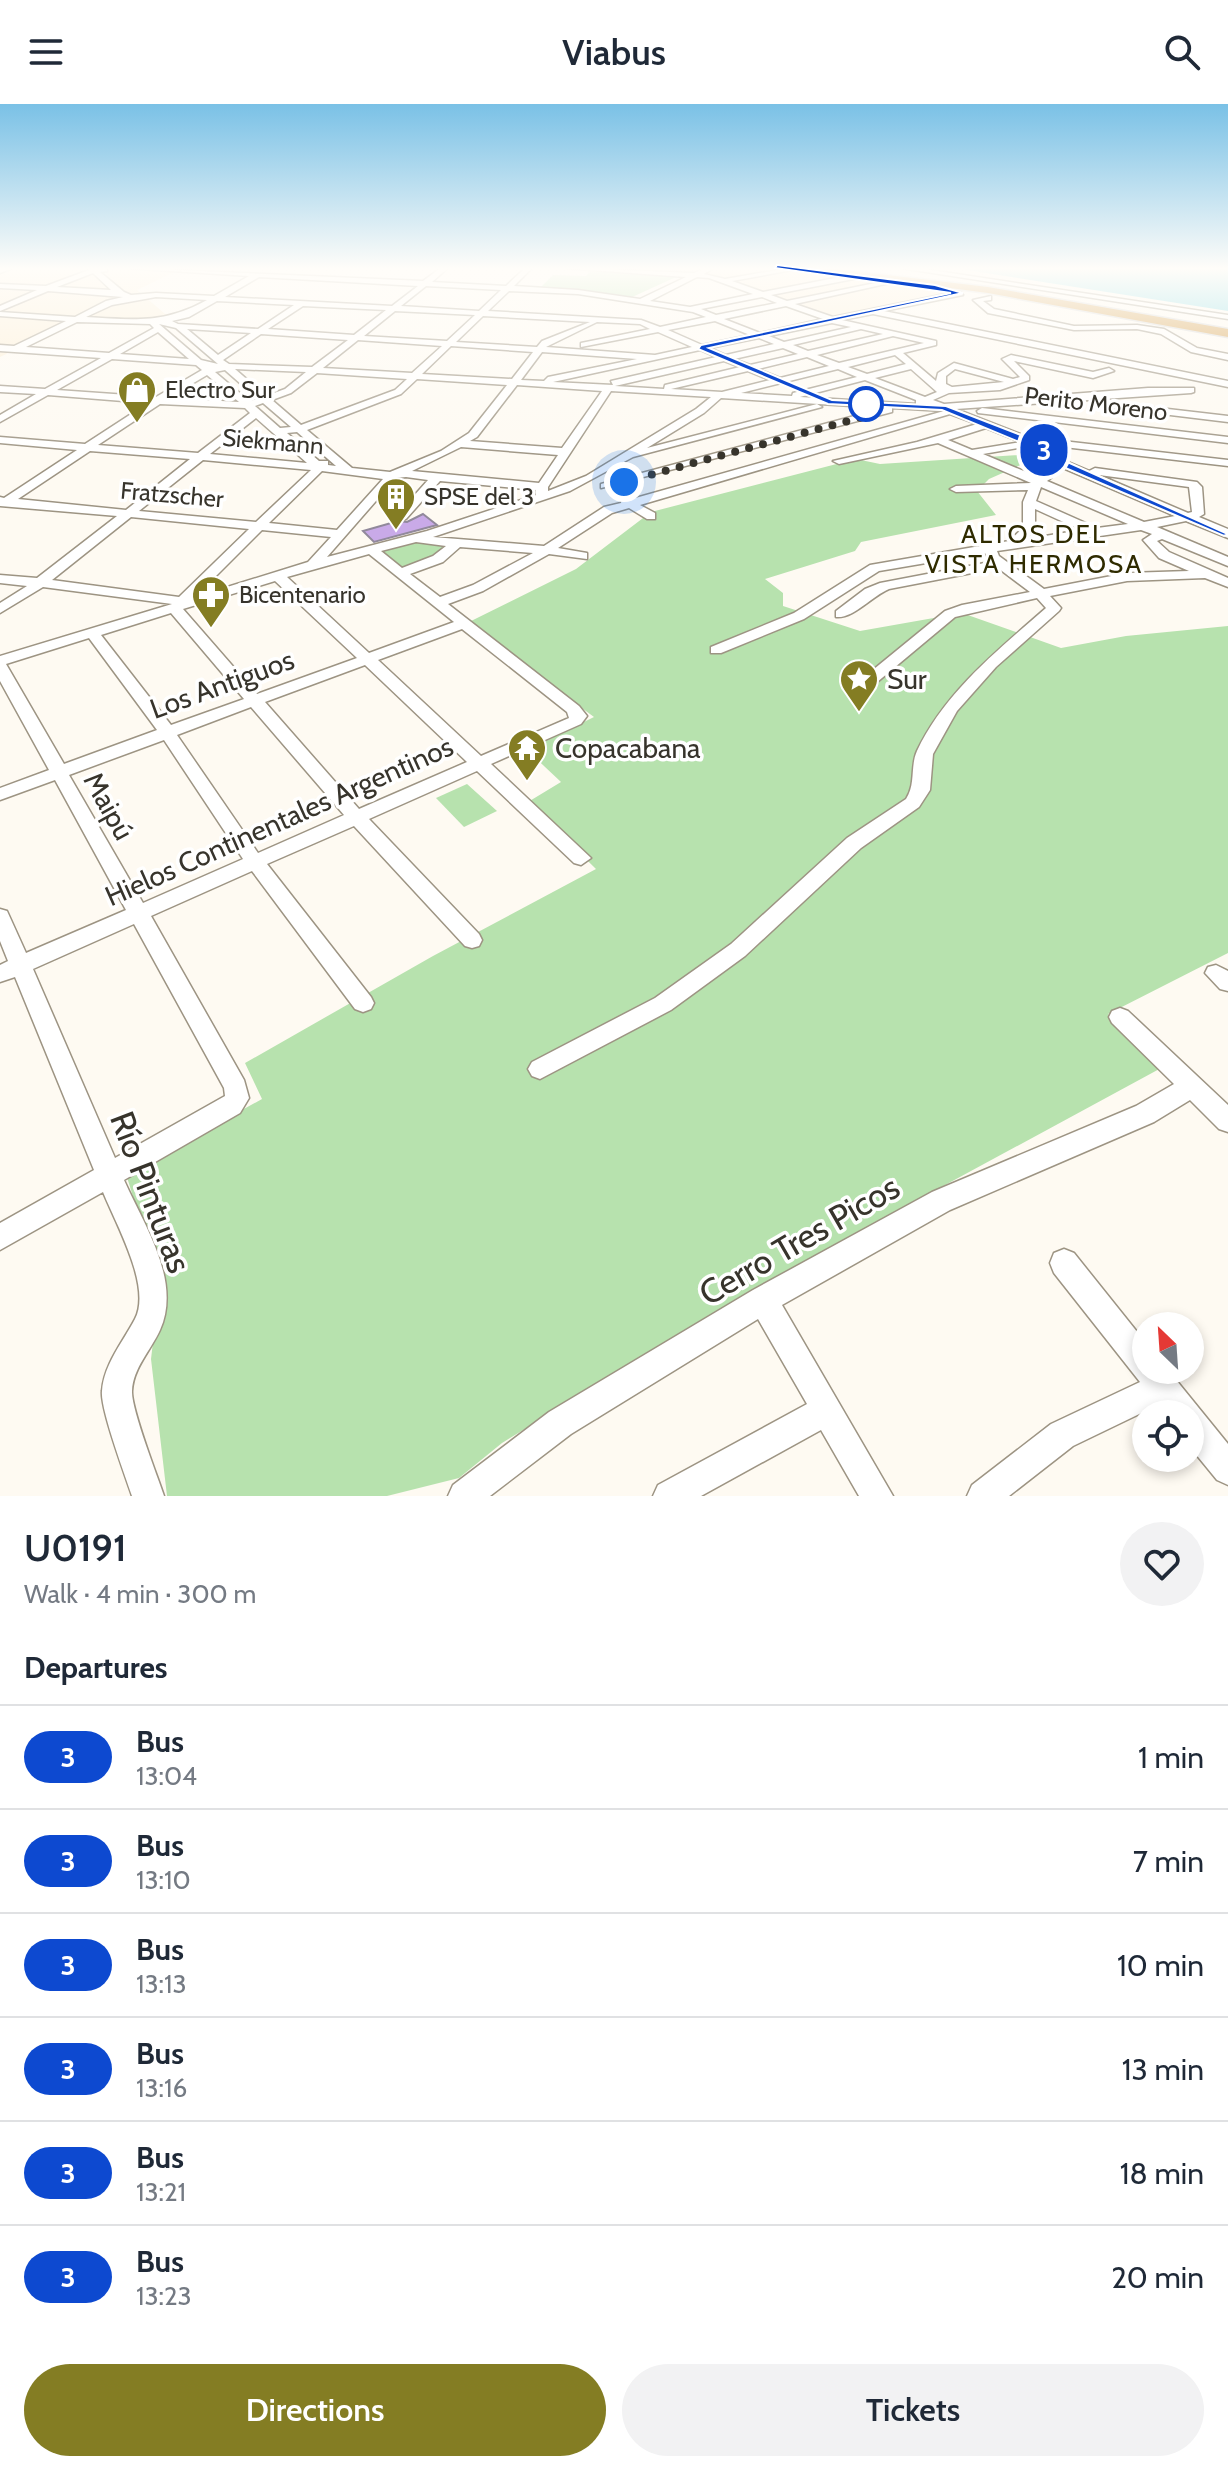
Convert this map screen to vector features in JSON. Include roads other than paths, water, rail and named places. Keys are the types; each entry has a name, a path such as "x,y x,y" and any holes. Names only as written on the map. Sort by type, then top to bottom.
{"street":[{"path":"0,357 51,332"},
{"path":"0,419 114,356 146,332"},
{"path":"167,332 266,399 350,472"},
{"path":"183,332 251,409 319,467"},
{"path":"2,502 260,332"},
{"path":"276,332 653,357"},
{"path":"0,617 201,457 251,409 266,399 286,393 363,332"},
{"path":"278,431 301,429 390,397 461,332"},
{"path":"313,565 393,475 461,444 473,435 515,386 545,343 571,332"},
{"path":"563,335 577,332"},
{"path":"573,351 576,347 651,332"},
{"path":"666,332 837,403 863,417"},
{"path":"750,332 952,408 1039,447 1077,470 1228,534"},
{"path":"515,386 771,332"},
{"path":"542,491 602,389 840,332"},
{"path":"0,664 182,604 410,539 542,491 590,478 623,455 700,411 718,396 933,343 885,332"},
{"path":"976,332 1228,384"},
{"path":"1164,332 1194,350 1228,357"},
{"path":"655,392 895,334"},
{"path":"680,338 693,335"},
{"path":"0,348 515,386 952,408 1049,398 1191,390"},
{"path":"897,352 945,392"},
{"path":"605,486 904,406 945,392 1000,387 1026,376 1007,363 1007,358 1020,358 1093,375 1109,371"},
{"path":"784,400 914,365"},
{"path":"945,392 941,375 954,366 1016,382"},
{"path":"623,455 930,380"},
{"path":"0,389 251,409 263,403 279,411"},
{"path":"1049,398 1052,404 1046,441 1057,460"},
{"path":"1065,398 1228,419"},
{"path":"438,603 492,582 547,550 596,516 629,503 796,457 952,408"},
{"name":"Perito Moreno","path":"952,408 1228,440"},
{"path":"839,461 911,447 986,425"},
{"path":"737,429 796,457"},
{"path":"938,439 1036,484 1146,526 1228,562"},
{"name":"Siekmann","path":"0,440 437,477 542,491"},
{"path":"911,447 938,454 1019,440 1046,441 1228,463"},
{"path":"461,444 567,452"},
{"path":"294,446 316,458 332,456"},
{"path":"182,604 332,456"},
{"path":"841,614 870,592 995,557 1014,544 1029,529 1029,502 1036,484 1057,460"},
{"path":"1014,544 1146,526 1199,512 1193,484 1077,470"},
{"path":"402,516 437,477"},
{"path":"590,478 651,516"},
{"path":"956,489 1036,484"},
{"name":"Fratzscher","path":"2,502 339,534"},
{"path":"1029,502 1096,532"},
{"path":"1162,534 1149,540 1158,551 1228,583"},
{"path":"410,539 547,550 582,556"},
{"path":"400,573 438,559 456,544"},
{"path":"370,549 462,624"},
{"path":"540,1069 663,1004 738,950 854,843 913,803 921,790 924,754 950,709 991,664 1052,612 1053,606 995,557 875,568 799,616 716,650"},
{"path":"858,690 950,614 1039,592 1127,577 1207,574"},
{"path":"278,576 581,858"},
{"path":"0,579 182,604 254,701 356,817 472,940"},
{"path":"0,609 38,584"},
{"name":"Los Antiguos","path":"0,794 462,624"},
{"name":"Hielos Continentales Argentinos","path":"10,969 575,721 579,716 462,624"},
{"path":"92,632 167,732 255,862 363,1003"},
{"name":"Maipú","path":"0,664 236,1087 237,1098 231,1106 109,1176"},
{"name":"Río Pinturas","path":"0,916 10,969 109,1176 150,1272 154,1298 150,1320 117,1378 116,1395 148,1496"},
{"path":"1120,1017 1228,1121"},
{"name":"Cerro Tres Picos","path":"464,1496 560,1423 763,1300 941,1201 1145,1114 1192,1086"},
{"path":"0,1237 109,1176"},
{"path":"1064,1263 1132,1349"},
{"path":"763,1300 877,1496"},
{"path":"983,1496 1062,1435 1137,1384"},
{"path":"1160,1384 1173,1400"},
{"path":"669,1496 827,1410"},
{"path":"1204,1439 1228,1469"}],"place":[{"name":"Electro Sur","path":"137,424"},
{"name":"SPSE del 3","path":"396,531"},
{"name":"Bicentenario","path":"211,629"},
{"name":"Sur","path":"859,713"},
{"name":"Copacabana","path":"527,782"}],"district":[{"name":"ALTOS DEL VISTA HERMOSA","path":"1034,549"}]}
